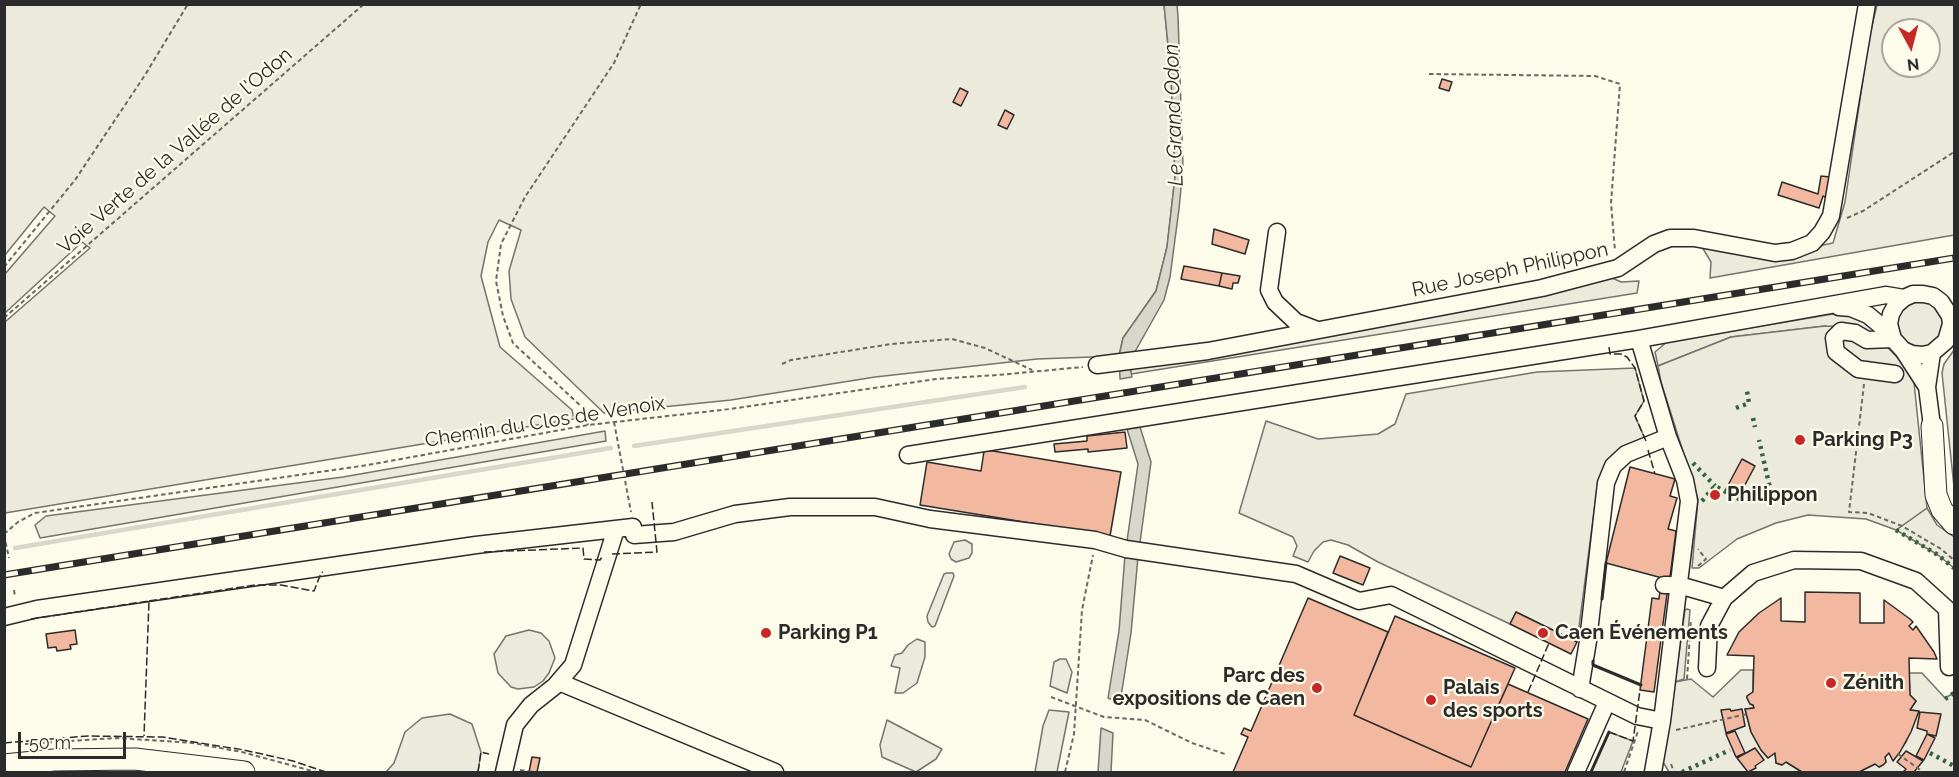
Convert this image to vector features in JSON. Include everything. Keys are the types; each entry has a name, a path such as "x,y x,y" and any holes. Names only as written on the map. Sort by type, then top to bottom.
{"main road":[{"path":"1932,426 1946,491 1954,507"},
{"path":"1932,426 1936,495 1942,510 1954,524"},
{"path":"4,765 40,761 135,759 244,772"}],"street":[{"name":"Rue Joseph Philippon","path":"1106,365 1209,351 1542,288 1618,268 1654,243 1670,238 1694,238 1775,253 1792,251 1812,243 1822,232 1831,216 1867,4"},
{"path":"1276,232 1269,290 1275,302 1296,322 1318,330"},
{"path":"1832,306 1868,315 1895,341 1912,354 1922,355 1932,353 1946,341 1952,330 1948,302 1933,296 1913,294 1896,305 1891,314 1889,324 1895,341 1927,387"},
{"path":"908,455 1639,339 1886,295 1904,298"},
{"path":"1895,341 1868,340 1855,333 1841,331 1834,338 1836,352 1858,369 1895,374"},
{"path":"1639,339 1668,437 1685,480 1689,501 1672,585 1665,726 1659,766"},
{"path":"1932,353 1927,387 1932,426"},
{"path":"1580,689 1588,641 1606,483 1613,466 1626,454 1668,437"},
{"path":"12,616 37,609 476,545 633,527 634,535 674,532 735,514 790,507 875,507 930,519 1095,540 1132,550 1296,574 1359,601 1391,595 1607,702 1665,726"},
{"path":"512,771 515,725 531,705 559,681 573,665 616,529"},
{"path":"1707,668 1709,626 1724,598 1753,573 1794,560 1861,561 1916,581 1947,609 1949,667"},
{"path":"1672,585 1724,598"},
{"path":"559,681 775,772"},
{"path":"1576,772 1607,702"},
{"path":"4,758 40,761"}],"path":[{"path":"4,267 75,180 99,146 154,62 188,4"},
{"name":"Voie Verte de la Vallée de l'Odon","path":"4,318 364,4"},
{"path":"588,425 583,408 513,343 503,316 496,281 501,244 525,196 614,63 641,4"},
{"path":"1429,74 1596,76 1620,84 1611,203 1613,240 1618,268"},
{"path":"1831,216 1840,219 1863,211 1954,152"},
{"path":"782,364 790,360 891,344 952,339 986,348 1035,372"},
{"name":"Chemin du Clos de Venoix","path":"4,534 18,522 35,513 368,465 588,425 730,409 936,379 1106,365"},
{"path":"1865,379 1849,512 1868,513 1902,525 1941,549 1954,560"},
{"path":"614,422 633,527"},
{"path":"4,534 9,558"},
{"path":"1065,772 1074,734 1082,610 1095,540"},
{"path":"1051,698 1104,717 1145,720 1192,743 1225,754"},
{"path":"1665,726 1746,714"},
{"path":"1624,772 1643,717"},
{"path":"193,743 242,752 316,772"},
{"path":"1898,754 1923,772"},
{"path":"1659,766 1674,772"},
{"path":"512,771 533,772"}],"shaded area":[{"path":"1164,4 1171,75 1175,177 1167,247 1156,291 1123,338 1119,356 1037,359 875,377 731,400 604,413 525,337 511,299 509,271 521,230 499,220 488,242 481,276 500,347 572,410 574,419 5,513 5,322 90,248 82,242 5,313 5,274 55,216 44,207 5,255 5,5"},
{"path":"1877,5 1954,5 1954,235 1710,278 1711,262 1702,247 1773,260 1814,250 1833,243 1845,202 1869,38"},
{"path":"1610,277 1621,282 1639,281 1637,293 1131,374 1130,366"},
{"path":"1924,299 1939,308 1944,323 1940,339 1926,348 1910,347 1897,337 1896,313 1901,306"},
{"path":"1833,314 1858,316 1880,336 1825,326 1731,337 1658,366 1655,352 1667,342"},
{"name":"Parking P3","path":"1825,326 1854,327 1885,345 1913,373 1927,508 1896,530 1866,519 1808,515 1776,523 1737,539 1699,568 1692,568 1698,499 1658,366 1731,337"},
{"path":"1954,350 1954,487 1942,373 1944,364"},
{"path":"1635,368 1644,401 1635,416 1645,439 1598,481 1577,642 1516,612 1510,624 1378,562 1348,545 1331,540 1323,542 1308,562 1293,556 1297,546 1293,537 1239,513 1266,421 1318,439 1378,434 1395,424 1406,394 1537,372"},
{"path":"605,431 606,441 40,538 35,525 46,516 343,477"},
{"path":"1927,508 1937,525 1954,537 1954,568 1938,555 1896,530"},
{"path":"965,540 972,544 972,553 969,558 956,562 949,554 954,542"},
{"path":"953,573 954,576 935,626 932,627 927,616 944,574"},
{"path":"1685,610 1690,610 1684,679 1675,682"},
{"path":"529,630 541,633 549,641 555,658 543,681 534,687 518,689 511,687 498,673 494,654 506,636"},
{"path":"917,639 925,642 925,657 917,683 903,693 895,693 900,668 891,666 895,655 902,653"},
{"path":"1066,659 1072,672 1067,693 1050,686 1054,662"},
{"path":"1741,670 1753,670 1753,692 1747,698 1754,708 1745,709 1751,732 1761,750 1768,758 1775,753 1776,763 1782,765 1786,762 1802,772 1669,772 1663,762 1675,682 1691,679 1713,697"},
{"path":"1909,673 1922,673 1945,698 1954,693 1954,772 1859,772 1875,764 1879,767 1883,765 1889,753 1893,760 1906,742 1918,711 1910,710 1916,701 1910,695"},
{"path":"1049,710 1069,712 1057,772 1035,772 1043,726"},
{"path":"450,714 472,724 481,752 478,772 386,772 394,763 405,732 422,718"},
{"path":"887,720 942,749 936,759 916,772 882,757 880,745"},
{"path":"1609,732 1633,741 1621,772 1591,772"}],"water":[{"name":"Le Grand Odon","path":"1164,5 1177,5 1178,16 1183,167 1179,209 1170,277 1164,300 1132,357 1130,366 1132,377 1120,379 1119,356 1123,338 1156,291 1167,247 1175,177 1171,75"},
{"path":"1140,427 1151,462 1138,557 1131,633 1120,703 1108,698 1119,631 1125,555 1138,464 1127,429"},
{"path":"1101,728 1113,733 1111,772 1098,772"}],"building":[{"path":"1442,79 1452,82 1449,91 1439,88"},
{"path":"960,88 968,92 961,106 953,102"},
{"path":"1005,110 1014,115 1007,129 998,125"},
{"path":"1821,176 1830,177 1827,198 1823,196 1819,208 1778,195 1782,182 1818,194"},
{"path":"1214,229 1249,240 1245,254 1212,244"},
{"path":"1184,266 1222,273 1219,286 1181,279"},
{"path":"1222,273 1240,276 1238,283 1233,283 1232,289 1219,286"},
{"path":"1125,432 1127,448 1088,452 1088,449 1055,452 1054,444 1087,441 1087,436"},
{"path":"984,451 1121,472 1110,536 920,505 927,462 981,471"},
{"path":"1742,459 1755,466 1739,496 1726,489"},
{"path":"1630,467 1675,479 1670,496 1677,498 1668,529 1676,531 1670,577 1666,579 1606,563"},
{"path":"1340,556 1370,568 1363,585 1333,573"},
{"path":"1660,590 1667,594 1654,692 1640,690 1652,598 1659,599"},
{"name":"Zénith","path":"1805,592 1860,593 1860,623 1884,623 1884,600 1913,622 1909,626 1913,630 1916,626 1934,652 1937,659 1909,658 1910,695 1916,701 1910,710 1919,711 1911,732 1893,761 1889,753 1883,765 1879,767 1875,764 1859,772 1802,772 1786,762 1782,765 1776,763 1775,753 1768,758 1751,732 1745,709 1754,708 1747,696 1753,692 1754,656 1727,655 1739,632 1759,613 1781,598 1781,621 1805,622"},
{"name":"Parc des expositions de Caen","path":"1308,598 1388,632 1354,715 1471,767 1508,684 1588,719 1565,772 1233,772 1248,737 1241,734 1244,728 1251,731"},
{"name":"Caen Événements","path":"1516,612 1577,642 1571,654 1510,624"},
{"name":"Palais des sports","path":"1395,616 1515,668 1471,767 1354,715"},
{"path":"75,630 77,644 70,645 71,649 57,651 56,647 48,648 46,634"},
{"path":"1730,709 1731,711 1742,709 1745,726 1726,733 1721,710"},
{"name":"Zénith","path":"1920,712 1941,714 1936,736 1917,728"},
{"path":"1735,731 1745,753 1736,757 1726,734"},
{"name":"Zénith","path":"1927,734 1935,738 1924,760 1916,756"},
{"path":"1755,748 1764,760 1748,772 1737,758"},
{"name":"Zénith","path":"1906,751 1923,761 1914,772 1904,771 1906,769 1897,762"},
{"path":"532,757 540,758 537,772 529,772"}],"waterway":[{"path":"634,446 1025,387"},
{"path":"15,548 611,448"}],"railway":[{"path":"4,575 1954,258"}],"hedge":[{"path":"1736,408 1749,403 1747,391"},
{"path":"1753,418 1755,427"},
{"path":"1702,501 1715,486 1739,499 1770,488 1759,440"},
{"path":"1693,463 1715,486"},
{"path":"1896,530 1938,555 1954,568"},
{"path":"1945,699 1954,693"},
{"path":"1682,772 1730,750"},
{"path":"1930,753 1954,766"}],"fence":[{"path":"1609,347 1610,354 1621,354 1627,357 1635,368 1644,401 1635,416 1646,441"},
{"path":"1648,450 1655,474"},
{"path":"612,554 657,552 652,502"},
{"path":"484,552 583,548 584,559 600,560 602,557"},
{"path":"149,601 255,585 281,585 314,591 323,572"},
{"path":"31,619 149,601 144,736"},
{"path":"1528,692 1549,643"},
{"path":"1609,732 1633,741 1640,690"},
{"path":"4,743 88,736 163,737 244,750 293,761 326,772"},
{"path":"478,772 481,752 489,754"}],"wall":[{"path":"1602,599 1606,563"},
{"path":"1593,661 1593,665 1641,685"},
{"path":"1591,772 1609,732"}],"place":[{"name":"Parking P3","path":"1800,440"},
{"name":"Philippon","path":"1715,495"},
{"name":"Parking P1","path":"766,633"},
{"name":"Caen Événements","path":"1543,633"},
{"name":"Zénith","path":"1831,683"},
{"name":"Parc des expositions de Caen","path":"1317,688"},
{"name":"Palais des sports","path":"1431,700"}]}
